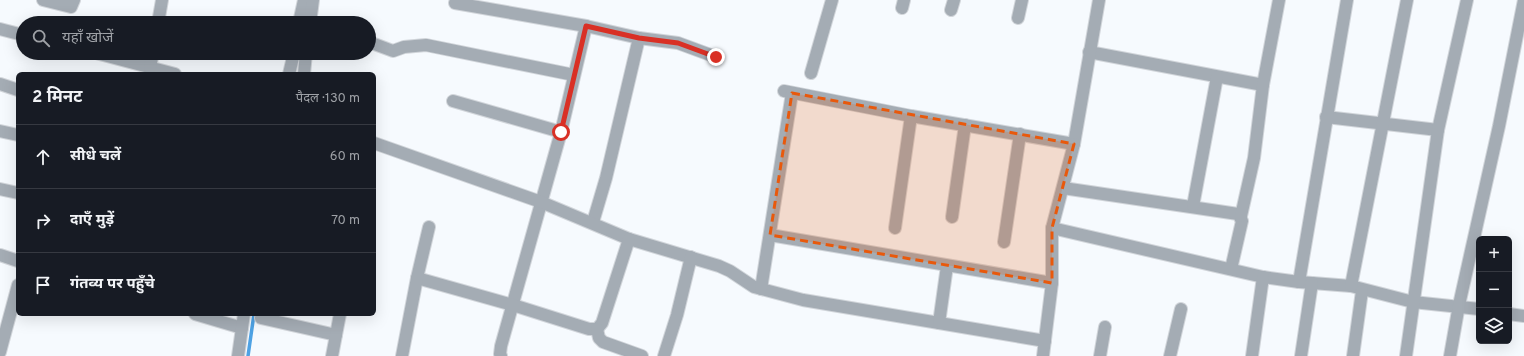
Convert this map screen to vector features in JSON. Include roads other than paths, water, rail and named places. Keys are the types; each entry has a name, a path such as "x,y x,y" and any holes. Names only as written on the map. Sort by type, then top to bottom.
{"street":[{"path":"43,0 71,7 74,0"},
{"path":"159,16 162,0"},
{"path":"304,0 308,16"},
{"path":"310,16 313,0"},
{"path":"811,73 832,0"},
{"path":"1018,18 1022,0"},
{"path":"1042,356 1046,341 1052,283 1052,228 1074,144 1099,0"},
{"path":"1231,269 1254,158 1263,85 1279,0"},
{"path":"1299,282 1347,0"},
{"path":"1353,356 1356,289 1384,123 1407,0"},
{"path":"1406,356 1438,130 1466,0"},
{"path":"1450,356 1459,305 1499,126 1524,0"},
{"path":"455,3 586,26 639,38 678,43 716,57"},
{"path":"501,356 501,346 561,132 586,26"},
{"path":"0,30 16,33"},
{"path":"593,222 606,178 639,38"},
{"path":"376,45 393,51 404,47 426,45 574,76"},
{"path":"1089,52 1263,85"},
{"path":"123,60 168,72"},
{"path":"150,67 151,60"},
{"path":"290,72 293,60"},
{"path":"304,72 305,60"},
{"path":"1193,206 1217,76"},
{"path":"0,84 16,89"},
{"path":"761,289 770,235 788,92 911,116 1074,144"},
{"path":"453,101 561,132"},
{"path":"895,228 911,116"},
{"path":"1326,117 1438,130"},
{"path":"952,218 965,125"},
{"path":"0,131 16,135"},
{"path":"1004,242 1020,134"},
{"path":"376,144 541,202 593,222 629,239 691,257 730,271 746,283 761,289 803,300 1046,341"},
{"path":"1062,188 1234,212 1241,216"},
{"path":"0,189 16,193"},
{"path":"402,356 417,278 429,227"},
{"path":"1052,228 1263,277 1356,289 1413,302 1476,308"},
{"path":"770,235 1052,283"},
{"path":"597,329 602,323 629,239"},
{"path":"0,255 16,259"},
{"path":"664,356 677,315 691,257"},
{"path":"939,323 948,266"},
{"path":"1252,356 1263,277"},
{"path":"417,278 513,305 589,329 597,329"},
{"path":"1302,356 1312,283"},
{"path":"0,352 16,292"},
{"path":"1170,356 1180,309"},
{"path":"1512,314 1524,316"},
{"path":"202,316 242,328"},
{"path":"238,356 244,316"},
{"path":"332,356 340,316"},
{"path":"261,318 336,335"},
{"path":"1100,356 1105,328"},
{"path":"597,329 599,338 603,342 642,356"}],"waterway":[{"path":"248,356 254,316"}]}
